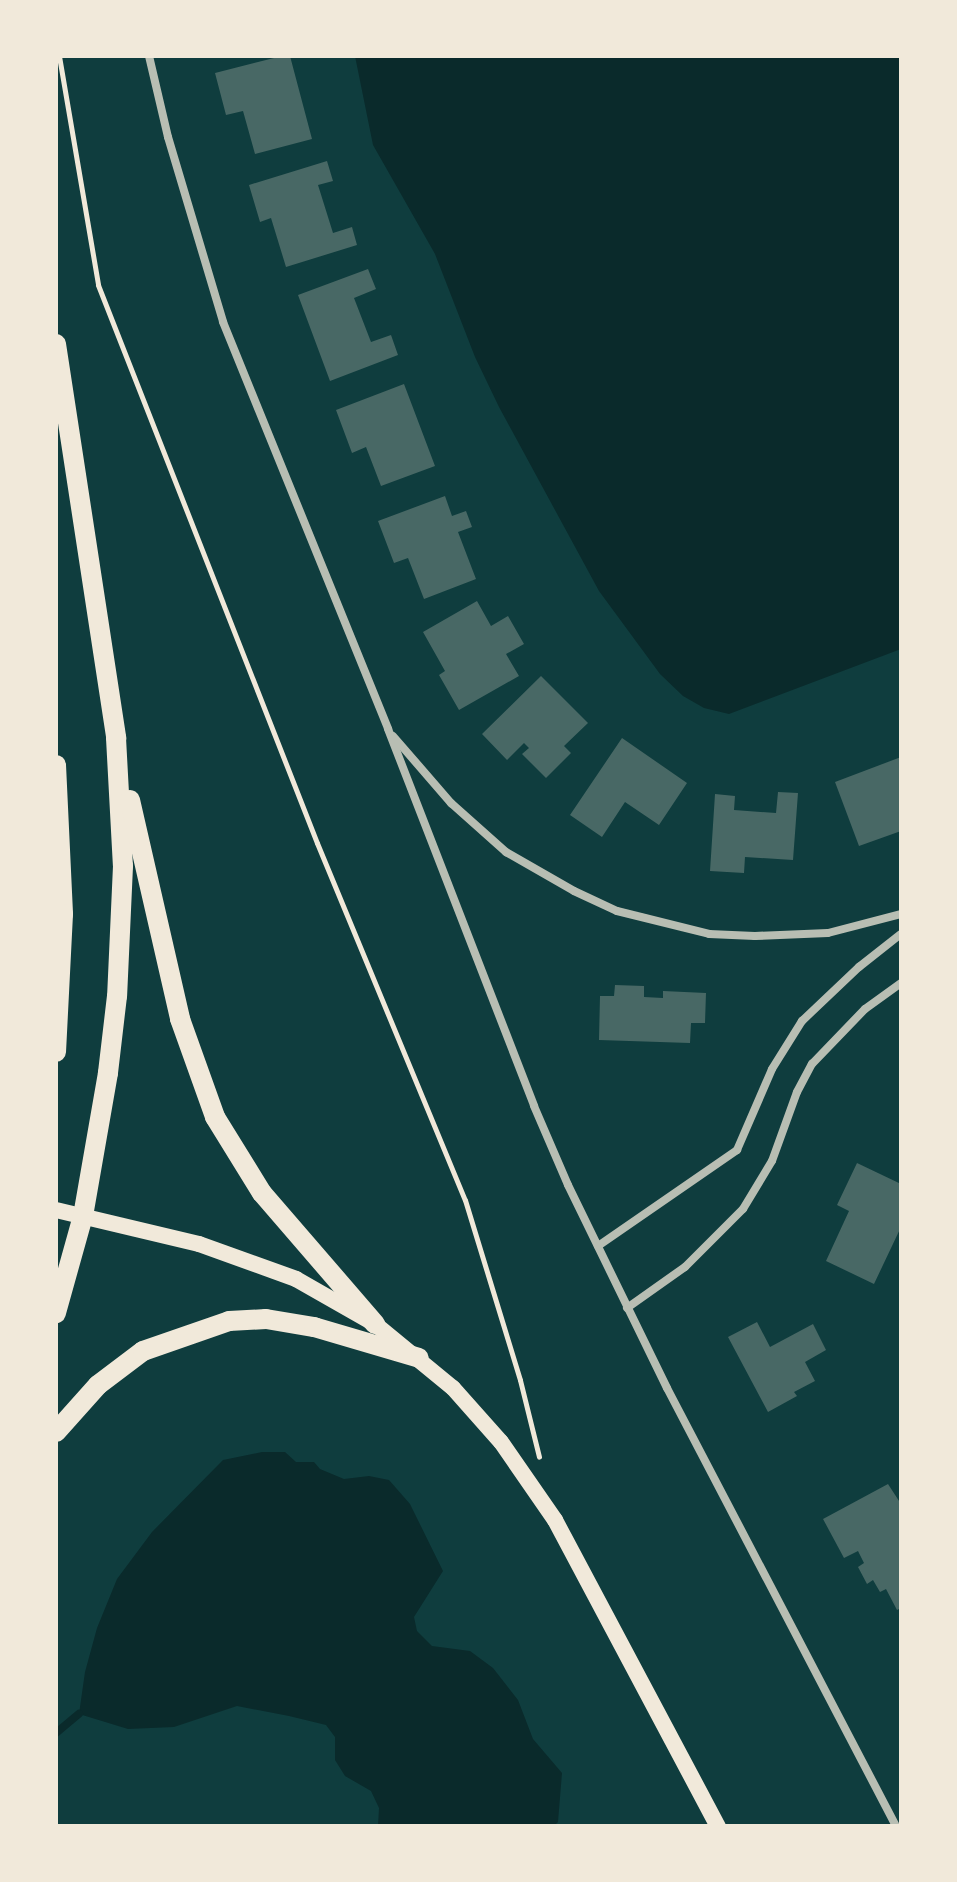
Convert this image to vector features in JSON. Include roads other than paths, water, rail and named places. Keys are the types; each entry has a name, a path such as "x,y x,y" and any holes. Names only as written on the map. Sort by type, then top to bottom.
{"main road":[{"path":"56,344 116,738 180,1019 215,1117 262,1193 375,1324"},
{"path":"56,1313 83,1216 108,1073 121,940 123,852 116,738"},
{"path":"56,765 63,914 56,1052"},
{"path":"56,1210 242,1256 322,1292 375,1324 419,1358 485,1423 536,1491 592,1587 718,1826"},
{"path":"56,1432 98,1385 143,1351 229,1321 266,1319 314,1327 419,1358"}],"street":[{"path":"149,56 168,137 223,322 388,729 534,1106 627,1308 896,1826"},
{"path":"388,729 451,803 506,852 617,911 724,935 792,936 870,923 901,914"},
{"path":"598,1246 725,1162 737,1150 772,1069 802,1021 859,967 901,934"},
{"path":"627,1308 685,1267 743,1209 772,1161 797,1092 812,1064 865,1009 901,983"}],"water":[{"path":"355,56 901,56 901,649 729,714 704,708 683,696 660,674 599,591 499,407 475,357 435,254 373,145"},
{"path":"262,1452 285,1452 296,1462 314,1462 320,1469 344,1479 369,1476 389,1480 410,1504 443,1571 414,1617 417,1631 432,1646 470,1651 493,1668 518,1700 533,1739 562,1773 558,1822 554,1826 378,1826 379,1808 371,1791 345,1776 335,1760 335,1737 326,1725 289,1716 237,1706 174,1727 128,1729 79,1714 85,1672 97,1628 117,1579 152,1532 223,1460"}],"waterway":[{"path":"56,1733 79,1714"}]}
